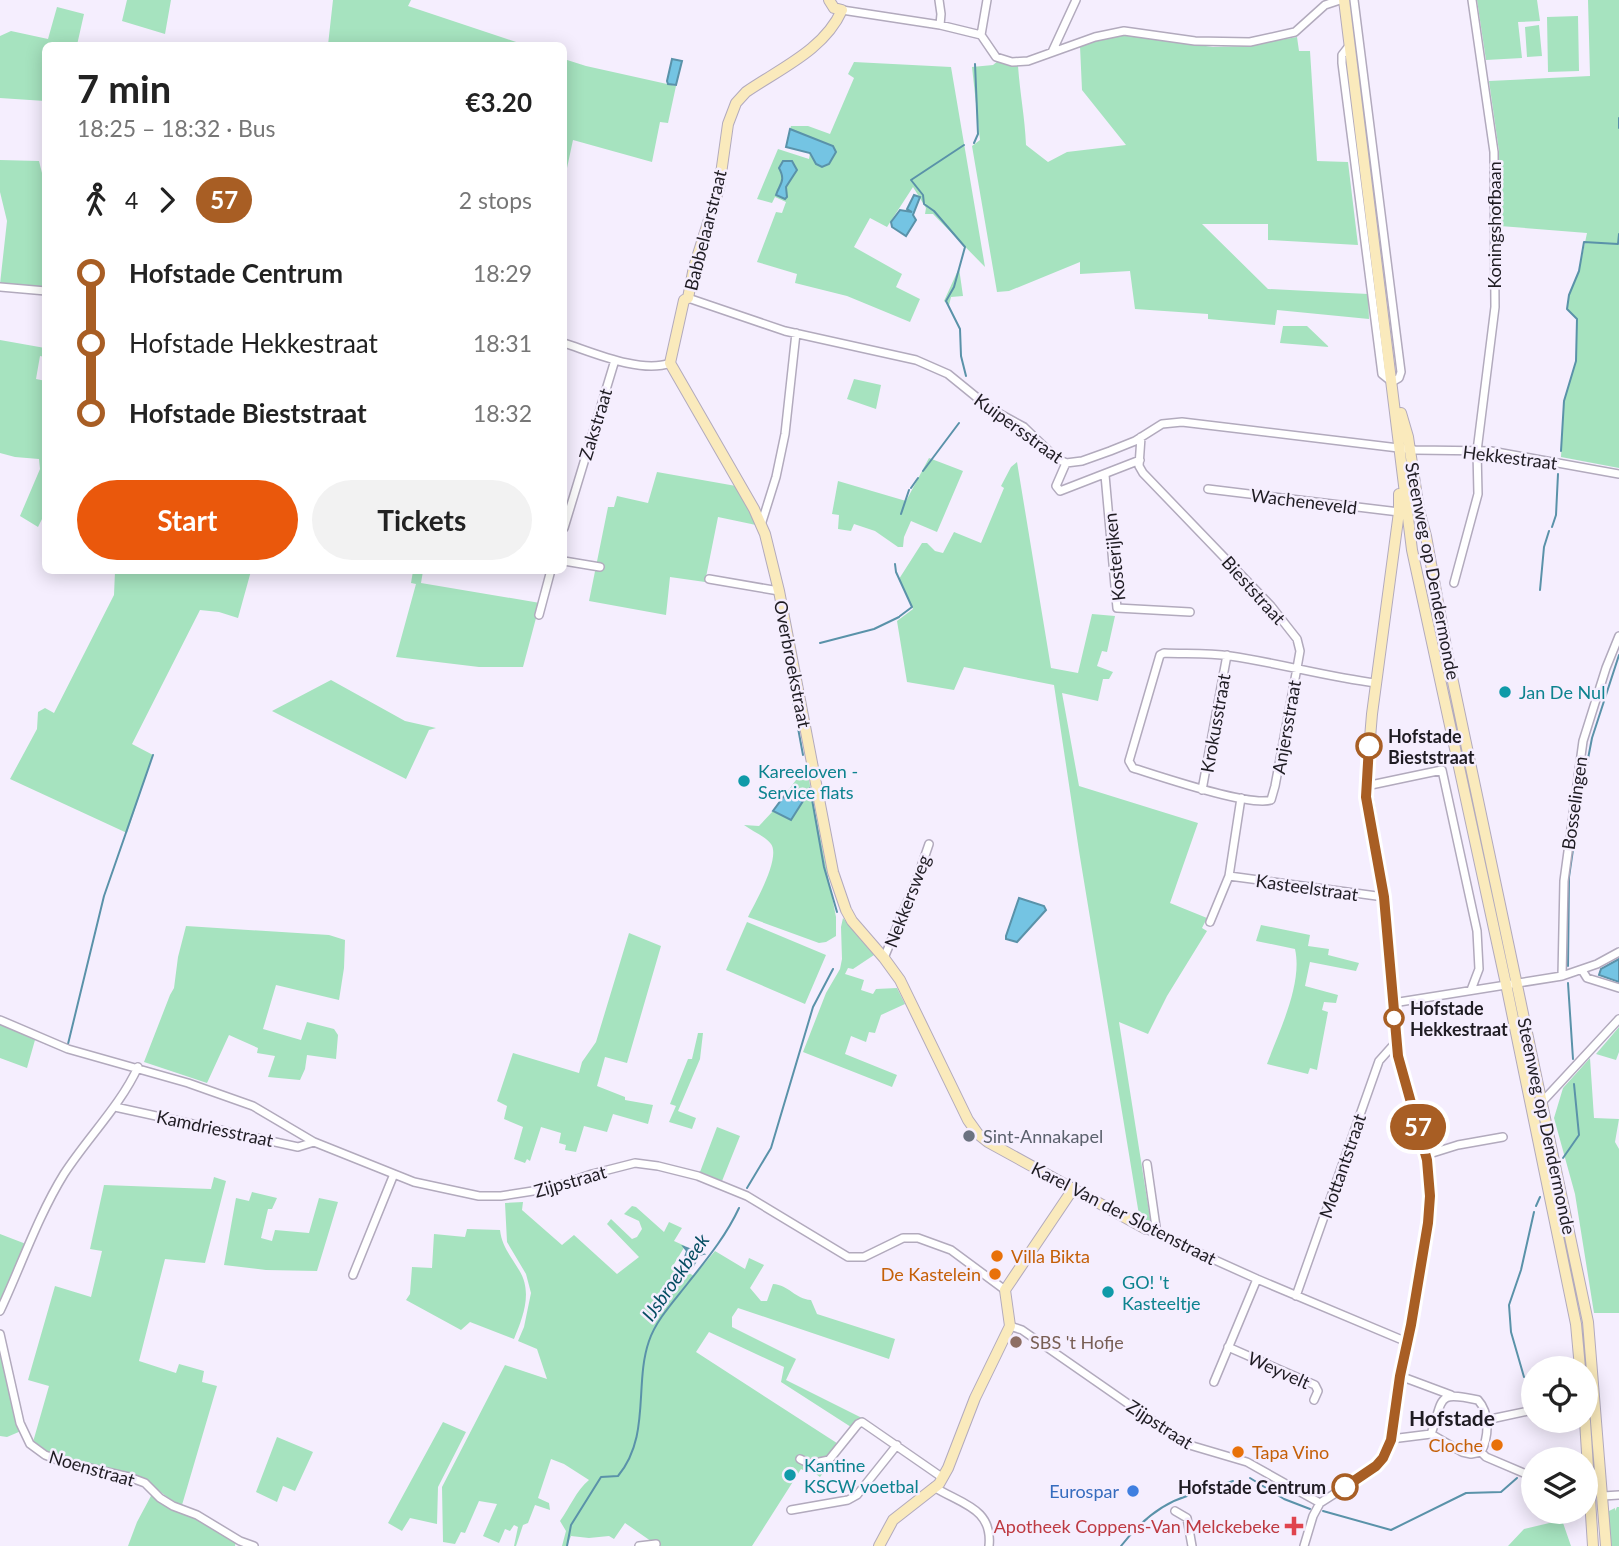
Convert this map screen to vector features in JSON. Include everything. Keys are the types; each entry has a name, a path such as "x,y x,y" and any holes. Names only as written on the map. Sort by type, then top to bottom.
{"main road":[{"path":"829,0 834,8 842,10"},
{"name":"Steenweg op Dendermonde","path":"1337,0 1346,24 1349,46 1369,235 1403,451 1410,537 1506,984 1576,1324 1579,1356"},
{"name":"Babbelaarstraat","path":"670,363 684,300 688,298 694,267 719,188 728,124 736,103 746,92 821,41 837,22 842,10"},
{"name":"Overbroekstraat","path":"670,363 761,524 779,591 817,796 842,902"},
{"name":"Steenweg op Dendermonde","path":"1403,451 1419,510 1588,1322 1606,1546"},
{"name":"Steenweg op Dendermonde","path":"1394,1018 1384,897 1366,786 1376,683 1399,512 1403,451"},
{"path":"1395,545 1410,537 1418,527 1419,510"},
{"name":"Karel Van der Slotenstraat","path":"842,902 852,921 884,958 907,994 968,1120 978,1134 1146,1229"},
{"path":"879,1546 892,1520 943,1478 975,1398 1010,1326 1005,1290 1073,1189"},
{"path":"1598,1492 1603,1496"},
{"path":"1598,1497 1603,1496"},
{"path":"1592,1524 1593,1546"}],"street":[{"path":"939,0 940,25"},
{"path":"981,35 987,0"},
{"path":"1052,52 1076,0"},
{"path":"842,10 940,25 981,35 996,57 1012,62 1028,61 1095,37 1124,31 1195,41 1250,42 1295,32 1337,0"},
{"name":"Koningshofbaan","path":"1454,583 1477,502 1477,450 1495,307 1494,165 1472,0"},
{"path":"1346,24 1354,4"},
{"path":"1354,4 1401,372 1399,378 1392,382"},
{"path":"0,287 42,291"},
{"name":"Kuipersstraat","path":"688,298 796,333 916,360 934,367 959,382 991,409 1024,426 1056,458 1066,463 1090,459 1141,437 1158,425 1182,422 1403,451"},
{"path":"761,524 776,477 785,434 796,333"},
{"path":"567,344 615,360 654,367 670,363"},
{"name":"Zakstraat","path":"567,518 615,360"},
{"path":"1066,463 1056,486 1060,491 1140,460 1141,437"},
{"name":"Hekkestraat","path":"1403,451 1477,450 1619,474"},
{"name":"Bieststraat","path":"1140,460 1140,469 1248,582 1293,634 1299,648 1297,668"},
{"name":"Kosterijken","path":"1105,475 1118,608 1190,612"},
{"name":"Wacheneveld","path":"1208,489 1399,512"},
{"path":"567,562 600,568"},
{"path":"539,615 550,574"},
{"name":"Overbroekstraat","path":"709,579 779,591"},
{"name":"Bosselingen","path":"1562,976 1564,881 1583,741 1619,636"},
{"name":"Anjersstraat","path":"1160,655 1227,655 1297,668 1273,796 1268,801 1202,790 1133,768 1129,761 1160,655"},
{"name":"Krokusstraat","path":"1202,790 1227,655"},
{"path":"1297,668 1328,677 1376,683"},
{"path":"1366,786 1442,770 1477,931 1479,969 1471,990"},
{"path":"1210,922 1229,876 1241,798"},
{"name":"Nekkersweg","path":"884,958 929,844"},
{"name":"Kasteelstraat","path":"1229,876 1384,897"},
{"path":"1393,1003 1562,976 1582,970 1619,952"},
{"path":"1582,970 1587,978 1619,988"},
{"path":"1304,1546 1320,1503 1376,1466 1391,1440 1428,1223 1430,1180 1426,1154 1396,1042 1394,1018"},
{"path":"1542,1102 1560,1086 1619,1019"},
{"name":"Zijpstraat","path":"0,1020 68,1049 138,1067 253,1106 314,1142 414,1182 479,1196 501,1196 552,1188 635,1163 658,1166 698,1176 747,1196 848,1257 864,1257 903,1238 918,1238 951,1250 1005,1290"},
{"name":"Mottantstraat","path":"1296,1296 1379,1061 1396,1042"},
{"path":"0,1311 63,1175 88,1138 129,1087 138,1067"},
{"name":"Kamdriesstraat","path":"115,1107 298,1147 314,1142"},
{"path":"1426,1154 1503,1137"},
{"path":"1147,1164 1157,1234"},
{"path":"353,1275 394,1174"},
{"name":"Karel Van der Slotenstraat","path":"1146,1229 1407,1342"},
{"name":"Weyvelt","path":"1214,1382 1257,1279"},
{"name":"Zijpstraat","path":"1010,1326 1022,1330 1190,1447 1247,1462 1320,1503"},
{"name":"Noenstraat","path":"0,1334 20,1423 30,1444 45,1455 63,1462 145,1483 166,1502 254,1546"},
{"name":"Weyvelt","path":"1228,1347 1315,1385 1318,1391 1314,1400"},
{"path":"1400,1376 1451,1395 1478,1400 1486,1420 1484,1454"},
{"path":"1431,1434 1442,1402 1446,1396 1451,1395"},
{"path":"1486,1420 1521,1413"},
{"path":"800,1459 810,1464 829,1460 862,1422 943,1478"},
{"path":"1391,1440 1431,1434 1462,1452 1484,1454 1521,1471"},
{"path":"791,1510 848,1500 857,1495 897,1445"},
{"path":"934,1487 981,1513 988,1525 989,1546"},
{"path":"1603,1496 1619,1495"},
{"path":"1175,1511 1187,1518 1192,1546"},
{"path":"639,1546 656,1544"}],"green space":[{"path":"127,0 171,0 165,34 122,21"},
{"path":"333,0 411,0 408,6 516,42 328,42"},
{"path":"1477,0 1537,0 1540,21 1518,22 1522,58 1486,60"},
{"path":"1588,0 1619,0 1619,468 1561,457 1564,401 1576,361 1577,319 1567,309 1587,233 1500,226 1499,151 1489,81 1590,76"},
{"path":"57,7 84,14 78,42 42,42 42,101 0,98 0,36 11,31 48,39"},
{"path":"1578,16 1579,71 1548,72 1547,17"},
{"path":"1539,25 1542,56 1527,57 1525,27"},
{"path":"1125,35 1213,47 1246,46 1297,37 1299,51 1310,51 1317,161 1348,162 1358,245 1268,240 1268,224 1202,224 1268,289 1368,294 1369,319 1277,310 1275,325 1208,319 1208,314 1135,309 1130,271 1080,274 1080,262 1009,291 997,292 972,146 980,140 972,67 993,65 998,61 1018,66 1026,145 1048,162 1067,152 1126,145 1082,90 1080,46"},
{"path":"567,60 676,86 668,123 660,122 652,162 573,140 567,168"},
{"path":"854,62 951,67 985,267 933,214 925,214 926,208 913,187 887,227 870,218 854,247 902,274 896,287 920,299 910,322 847,296 795,283 797,274 757,262 776,212 782,213 786,202 775,197 772,203 757,199 778,149 809,159 810,153 814,158 829,164 836,152 833,146 790,129 791,126 808,126 830,134 854,78 848,74"},
{"path":"0,160 39,161 42,173 42,289 0,284 7,221 0,192"},
{"path":"959,268 963,296 951,297 949,305 944,301"},
{"path":"1283,326 1307,326 1329,347 1280,343"},
{"path":"0,340 42,347 36,379 42,380 42,519 38,527 20,516 40,469 39,459 0,453"},
{"path":"854,379 881,385 876,409 847,399"},
{"path":"929,458 963,471 937,532 911,521 903,547 898,547 875,531 854,524 851,531 838,529 839,515 832,514 838,481 906,501"},
{"path":"1017,462 1051,668 1078,673 1092,614 1115,616 1107,652 1102,651 1097,666 1113,672 1109,679 1103,679 1098,701 1062,693 1079,786 1198,823 1170,903 1207,918 1202,928 1207,931 1167,996 1148,1034 1119,1022 1151,1224 1140,1221 1054,685 964,667 954,690 907,682 897,621 913,609 899,579 922,543 927,543 935,551 943,553 954,532 981,543 1004,488 1001,486 1011,467"},
{"path":"657,472 736,486 756,525 718,517 705,582 670,577 666,615 589,601 608,507 614,507 617,496 648,503"},
{"path":"115,574 250,574 238,618 200,610 132,744 153,755 127,833 10,779 37,729 38,712 45,708 54,713 114,595"},
{"path":"412,574 422,574 421,583 540,603 523,667 479,667 396,657 416,584 411,583"},
{"path":"331,680 405,721 436,728 429,730 406,779 272,711"},
{"path":"808,775 836,917 836,936 819,943 748,917 770,870 773,851 769,841 744,825 759,826 773,811 791,820 803,801 787,792 799,776"},
{"path":"843,918 874,955 853,969 848,968 845,974 864,980 861,990 873,994 876,989 897,988 905,1004 881,1015 875,1033 869,1032 866,1042 851,1036 845,1054 897,1075 892,1087 803,1052 826,993 840,969"},
{"path":"747,922 826,955 805,1004 726,970"},
{"path":"1261,925 1310,935 1308,946 1329,949 1328,955 1359,963 1356,971 1310,962 1305,986 1338,995 1336,1003 1324,1002 1322,1010 1328,1012 1317,1070 1310,1068 1308,1074 1267,1064 1293,992 1297,963 1295,949 1256,941"},
{"path":"186,926 329,935 345,940 339,1000 276,985 263,1029 301,1040 307,1022 334,1029 338,1035 336,1059 307,1055 300,1080 268,1077 275,1056 257,1053 258,1048 229,1035 207,1083 144,1062 174,988"},
{"path":"629,933 661,946 627,1063 605,1057 597,1086 625,1097 625,1100 653,1105 648,1124 613,1114 607,1132 584,1126 576,1152 565,1150 566,1145 559,1143 561,1133 541,1127 530,1161 527,1159 525,1163 514,1159 523,1127 504,1119 507,1106 497,1101 513,1053 579,1073 582,1062 596,1042"},
{"path":"0,1024 35,1040 27,1068 0,1058"},
{"path":"1619,1027 1619,1052 1616,1060 1596,1054"},
{"path":"698,1033 703,1033 700,1059 678,1111 696,1118 692,1129 669,1122 676,1106 670,1104 688,1059 692,1059"},
{"path":"1590,1058 1594,1118 1619,1119 1615,1142 1619,1149 1619,1313 1594,1313 1575,1194 1554,1118 1563,1088"},
{"path":"717,1127 740,1136 722,1181 700,1172"},
{"path":"214,1177 226,1181 205,1263 165,1259 139,1361 176,1373 179,1364 204,1371 202,1382 217,1386 182,1505 137,1476 68,1462 40,1449 33,1442 49,1386 28,1380 55,1286 91,1297 102,1251 90,1249 104,1185 211,1189"},
{"path":"252,1192 277,1198 272,1209 268,1209 261,1238 272,1241 275,1230 309,1233 319,1198 338,1202 317,1271 266,1270 224,1265 236,1198 249,1201"},
{"path":"523,1202 522,1210 562,1245 574,1235 617,1274 639,1257 607,1224 611,1219 632,1239 637,1237 642,1229 639,1221 624,1214 632,1206 664,1232 669,1222 682,1228 674,1241 685,1246 674,1264 694,1276 715,1251 745,1269 749,1258 764,1265 750,1288 761,1301 767,1301 773,1284 779,1285 811,1300 817,1314 895,1339 889,1359 738,1308 732,1317 732,1327 796,1359 786,1380 864,1419 857,1419 851,1427 781,1382 784,1367 709,1332 696,1352 843,1447 820,1477 808,1468 805,1471 801,1469 752,1546 658,1546 625,1523 614,1539 609,1536 571,1536 567,1546 562,1546 566,1531 560,1521 589,1480 551,1459 538,1498 549,1503 550,1510 535,1505 528,1523 523,1525 516,1546 518,1527 514,1525 510,1531 505,1529 499,1543 483,1536 497,1504 479,1501 465,1533 461,1532 455,1544 443,1542 442,1487 505,1365 547,1379 537,1349 518,1341 524,1327 531,1293 526,1274 507,1242 505,1203"},
{"path":"467,1229 500,1230 505,1246 523,1278 525,1304 514,1339 470,1322 461,1330 406,1300 410,1294 412,1267 432,1268 434,1234 465,1237"},
{"path":"0,1234 26,1244 0,1304"},
{"path":"0,1350 21,1431 7,1437 0,1436"},
{"path":"443,1422 466,1432 438,1487 437,1524 410,1518 402,1531 388,1523"},
{"path":"277,1437 313,1452 295,1491 283,1486 277,1502 256,1492"},
{"path":"152,1494 236,1541 235,1546 128,1546"},
{"path":"1617,1507 1619,1546 1609,1546 1607,1512 1615,1508 1615,1511"},
{"path":"1545,1524 1563,1524 1571,1546 1508,1546 1524,1529"}],"water":[{"path":"672,59 682,61 676,85 668,84 667,81"},
{"path":"790,129 833,146 836,152 829,164 822,167 816,164 810,153 786,147"},
{"path":"783,161 792,161 797,170 786,187 785,199 776,195 782,182 779,168"},
{"path":"914,195 920,197 913,215 916,220 906,236 892,227 891,222 900,210 912,212 907,209"},
{"path":"787,792 803,801 791,820 773,811"},
{"path":"1019,898 1044,906 1046,910 1017,942 1006,939 1006,936"},
{"path":"1619,959 1619,982 1599,975 1601,969"},
{"path":"684,1247 703,1254 699,1255 692,1268 686,1272 682,1266 687,1251"}],"waterway":[{"name":"IJsbroekbeek","path":"974,143 978,134 975,64"},
{"path":"1619,118 1619,128"},
{"name":"IJsbroekbeek","path":"964,145 911,180 923,195 924,204 934,211 965,247 954,287 946,301 960,329 961,356 966,376"},
{"path":"1561,451 1564,401 1576,361 1577,319 1567,309 1569,295 1579,271 1584,242 1618,244 1619,234"},
{"name":"IJsbroekbeek","path":"923,471 959,423"},
{"path":"1552,527 1556,515 1558,474"},
{"name":"IJsbroekbeek","path":"911,488 918,478"},
{"name":"IJsbroekbeek","path":"901,514 909,490"},
{"path":"1540,590 1544,547 1549,531"},
{"name":"IJsbroekbeek","path":"895,564 912,607 900,616"},
{"name":"IJsbroekbeek","path":"820,643 874,629 899,617"},
{"path":"1568,966 1569,877 1581,795 1592,738 1619,655"},
{"name":"IJsbroekbeek","path":"793,701 803,755"},
{"path":"68,1044 104,896 153,755"},
{"name":"IJsbroekbeek","path":"810,788 824,867 837,912"},
{"name":"IJsbroekbeek","path":"747,1188 771,1148 813,1007 833,969"},
{"path":"1568,983 1573,1059"},
{"path":"1563,1158 1579,1135 1574,1084"},
{"path":"1536,1206 1540,1197"},
{"name":"IJsbroekbeek","path":"567,1546 571,1525 601,1477 618,1476 635,1444 642,1375 652,1333 716,1247 739,1208"},
{"path":"1521,1367 1511,1332 1509,1305 1521,1270 1534,1212"},
{"path":"1250,1478 1284,1499 1310,1509"},
{"path":"1323,1511 1391,1530 1466,1493 1501,1492 1517,1478"},
{"path":"1195,1494 1233,1481"},
{"path":"1121,1546 1151,1516 1168,1504 1187,1496"}],"bus line":[{"name":"57","path":"1345,1487 1376,1466 1389,1447 1428,1223 1430,1196 1427,1160 1398,1056 1379,856 1366,797 1369,746"}],"place":[{"name":"Jan De Nul","path":"1505,692"},
{"name":"Hofstade Bieststraat","path":"1369,746"},
{"name":"Kareeloven - Service flats","path":"744,781"},
{"name":"Hofstade Hekkestraat","path":"1394,1018"},
{"name":"Sint-Annakapel","path":"969,1136"},
{"name":"Villa Bikta","path":"997,1256"},
{"name":"De Kastelein","path":"995,1274"},
{"name":"GO! 't Kasteeltje","path":"1108,1292"},
{"name":"SBS 't Hofje","path":"1016,1342"},
{"name":"Cloche","path":"1497,1445"},
{"name":"Tapa Vino","path":"1238,1452"},
{"name":"Kantine KSCW voetbal","path":"790,1475"},
{"name":"Hofstade Centrum","path":"1345,1487"},
{"name":"Eurospar","path":"1133,1491"},
{"name":"Apotheek Coppens-Van Melckebeke","path":"1294,1526"}],"district":[{"name":"Hofstade","path":"1452,1417"}]}
